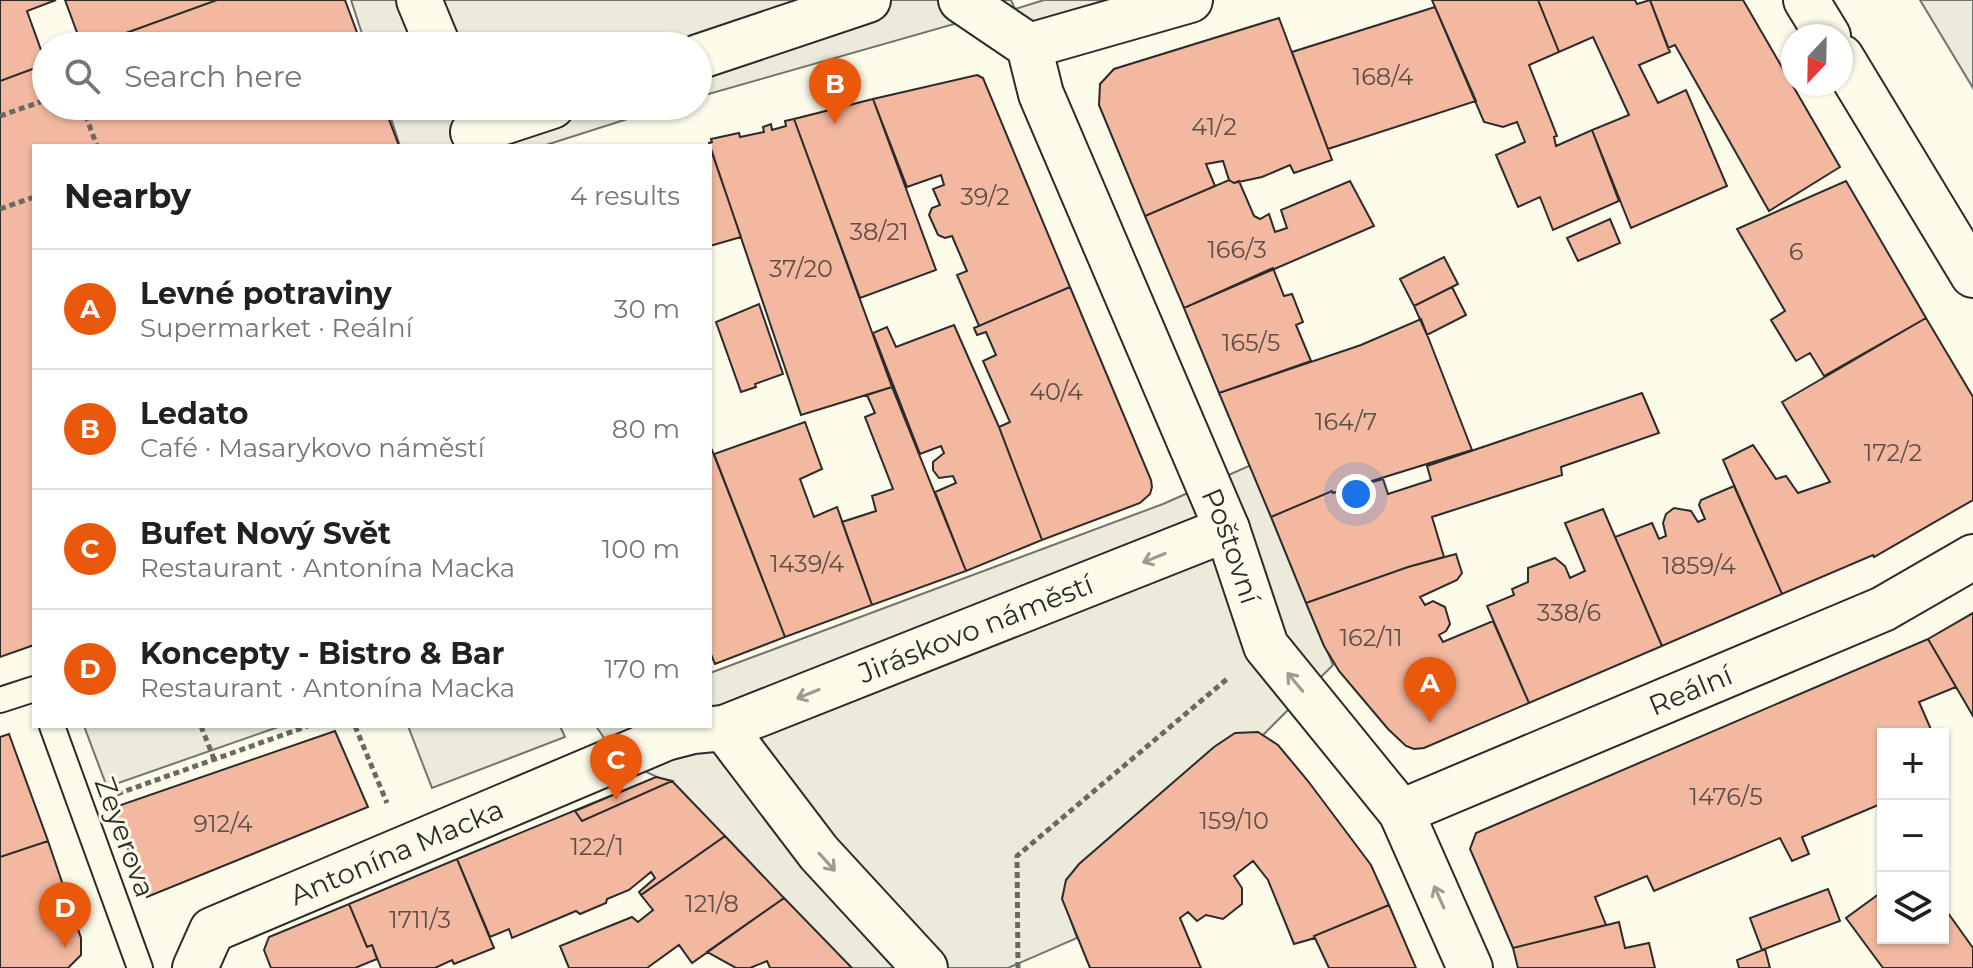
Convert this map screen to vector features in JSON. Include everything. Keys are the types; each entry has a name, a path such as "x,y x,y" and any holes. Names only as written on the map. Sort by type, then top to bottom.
{"street":[{"path":"419,0 432,32"},
{"path":"712,52 868,0"},
{"path":"961,0 1029,46 1190,0"},
{"path":"1806,0 1821,24"},
{"name":"Poštovní","path":"1029,46 1041,94 1227,529 1266,646 1401,812 1470,968"},
{"path":"1853,77 1973,275"},
{"path":"469,128 499,120"},
{"name":"Jiráskovo náměstí","path":"628,744 724,728 1227,529"},
{"name":"Reální","path":"1401,812 1883,609 1973,557"},
{"path":"724,728 819,853 925,968"},
{"name":"Antonína Macka","path":"195,968 212,930 406,850 628,744"}],"lane":[{"path":"0,700 32,690"},
{"name":"Zeyerova","path":"53,728 140,968"}],"path":[{"path":"0,116 32,105"},
{"path":"87,120 96,144"},
{"path":"0,209 32,198"},
{"path":"1018,968 1017,856 1266,646"},
{"path":"202,728 214,759"},
{"path":"82,807 302,728"},
{"path":"356,728 406,850"}],"shaded area":[{"path":"351,0 1011,0 1015,9 1044,0 1190,0 1029,46 982,16 712,93 712,32 361,32"},
{"path":"1920,0 1973,0 1973,88"},
{"path":"392,120 624,120 549,144 399,144"},
{"path":"1251,465 1333,665 1262,736 1065,904 1077,938 1008,968 847,968 664,780 618,759 597,728 712,728 712,672 1163,504"},
{"path":"85,728 275,728 107,787"},
{"path":"409,728 561,728 565,737 432,788"}],"building":[{"path":"0,0 56,0 27,11 35,32 32,32 32,69 0,81"},
{"path":"65,0 217,0 129,32 77,32"},
{"path":"217,0 345,0 357,32 129,32"},
{"path":"1432,0 1538,0 1559,52 1529,65 1557,136 1554,137 1556,146 1592,130 1619,201 1553,230 1540,197 1518,207 1496,155 1525,142 1517,122 1503,127 1484,122"},
{"path":"1538,0 1635,0 1637,4 1650,0 1670,52 1639,65 1658,103 1686,90 1727,186 1631,228 1592,130 1629,115 1593,37 1559,52"},
{"path":"1650,0 1743,0 1781,65 1781,96 1799,96 1840,167 1769,211 1675,45 1668,48"},
{"path":"1435,7 1476,101 1328,149 1292,52"},
{"path":"1279,18 1332,160 1294,173 1290,165 1262,177 1234,183 1229,180 1223,161 1206,164 1215,186 1145,216 1099,105 1100,84 1114,69"},
{"path":"32,69 32,120 389,120 398,144 32,144 32,646 0,657 0,81"},
{"path":"977,75 983,78 1070,287 979,326 957,275 967,271 952,236 945,238 938,235 929,215 932,208 940,205 933,189 944,185 941,175 907,187 873,99"},
{"path":"873,99 936,270 860,298 794,119"},
{"path":"794,119 892,387 801,415 712,152 712,144 709,143 711,139 739,133 740,137 764,132 763,127 771,124 772,130 786,126 785,121"},
{"path":"712,153 741,237 712,245"},
{"path":"1229,180 1234,183 1239,181 1254,216 1260,219 1269,214 1275,232 1287,228 1281,210 1350,181 1374,226 1184,308 1145,216"},
{"path":"1846,181 1926,318 1824,376 1810,353 1796,361 1771,320 1785,311 1737,229"},
{"path":"1610,219 1620,243 1578,261 1567,238"},
{"path":"1444,257 1458,284 1414,306 1400,279"},
{"path":"1273,268 1284,296 1292,294 1303,322 1296,325 1311,361 1219,393 1184,308"},
{"path":"1070,287 1152,487 1150,494 1140,503 1042,540 999,427 1010,422 983,361 996,355 986,332 977,335 974,328"},
{"path":"1452,287 1466,315 1427,335 1414,306"},
{"path":"759,304 783,374 741,392 716,322"},
{"path":"1926,318 1973,397 1973,500 1874,557 1782,594 1723,460 1753,445 1776,479 1786,476 1798,493 1830,482 1782,402"},
{"path":"1421,319 1472,450 1332,491 1271,517 1219,393 1361,345"},
{"path":"954,325 999,427 1042,540 966,571 935,492 956,483 953,476 939,478 933,470 933,462 944,453 941,446 920,454 873,333 887,327 896,347"},
{"path":"892,387 966,571 872,605 842,522 876,511 872,496 893,489 865,417 875,413 867,395"},
{"path":"1642,393 1659,433 1561,467 1562,475 1432,517 1444,557 1306,603 1271,517 1332,491 1383,479 1388,494 1431,480 1427,466"},
{"path":"805,422 822,469 800,479 814,517 837,507 872,605 785,637 714,454"},
{"path":"712,450 785,637 715,664 712,657"},
{"path":"1734,486 1782,594 1662,646 1615,537 1652,523 1659,539 1666,536 1663,523 1666,514 1674,508 1691,511 1698,522 1705,519 1699,505 1701,500"},
{"path":"1603,509 1662,646 1529,703 1487,606 1514,595 1512,589 1528,582 1528,568 1555,558 1565,566 1570,578 1585,571 1565,523"},
{"path":"1456,554 1462,573 1457,580 1420,597 1425,605 1433,601 1445,607 1450,624 1439,635 1443,642 1493,621 1529,703 1424,748 1414,749 1406,746 1388,729 1339,671 1324,646 1306,603 1408,567"},
{"path":"1973,613 1973,716 1928,639"},
{"path":"1928,639 1956,687 1919,702 1930,728 1877,728 1877,806 1802,837 1809,854 1792,861 1780,838 1654,891 1647,876 1595,897 1606,925 1513,948 1470,849 1476,833"},
{"path":"335,731 368,807 147,897 112,808"},
{"path":"1258,732 1278,745 1308,781 1371,865 1389,905 1315,938 1294,944 1268,880 1253,861 1234,876 1242,888 1242,904 1223,919 1206,915 1197,921 1188,912 1180,918 1201,968 1090,968 1062,899 1066,880 1079,864 1214,747 1235,733"},
{"path":"9,734 48,841 0,857 0,737"},
{"path":"656,777 672,781 725,836 641,895 639,892 655,878 651,872 629,890 580,914 576,911 512,938 509,929 490,937 457,859"},
{"path":"656,777 672,781 582,821 575,811"},
{"path":"725,836 784,898 692,963 679,945 647,968 569,968 560,946 632,917 638,922 653,910 641,895"},
{"path":"48,841 81,938 81,955 68,968 0,968 0,857"},
{"path":"457,859 494,948 435,968 381,968 372,945 367,947 349,904"},
{"path":"1828,889 1840,921 1762,950 1750,918"},
{"path":"1877,895 1877,944 1949,944 1949,914 1973,948 1973,968 1883,968 1846,918"},
{"path":"784,898 852,968 770,968 767,961 750,968 736,968 707,952"},
{"path":"349,904 367,947 372,945 377,959 355,968 271,968 264,950 269,937"},
{"path":"1389,905 1416,968 1329,968 1314,936"},
{"path":"1619,922 1625,948 1649,943 1655,968 1518,968 1513,948"},
{"path":"1765,949 1770,968 1739,968 1737,960"}],"place":[{"name":"Ledato","path":"835,124"},
{"name":"Levné potraviny","path":"1430,723"},
{"name":"Bufet Nový Svět","path":"616,800"},
{"name":"Koncepty - Bistro & Bar","path":"65,948"}]}
